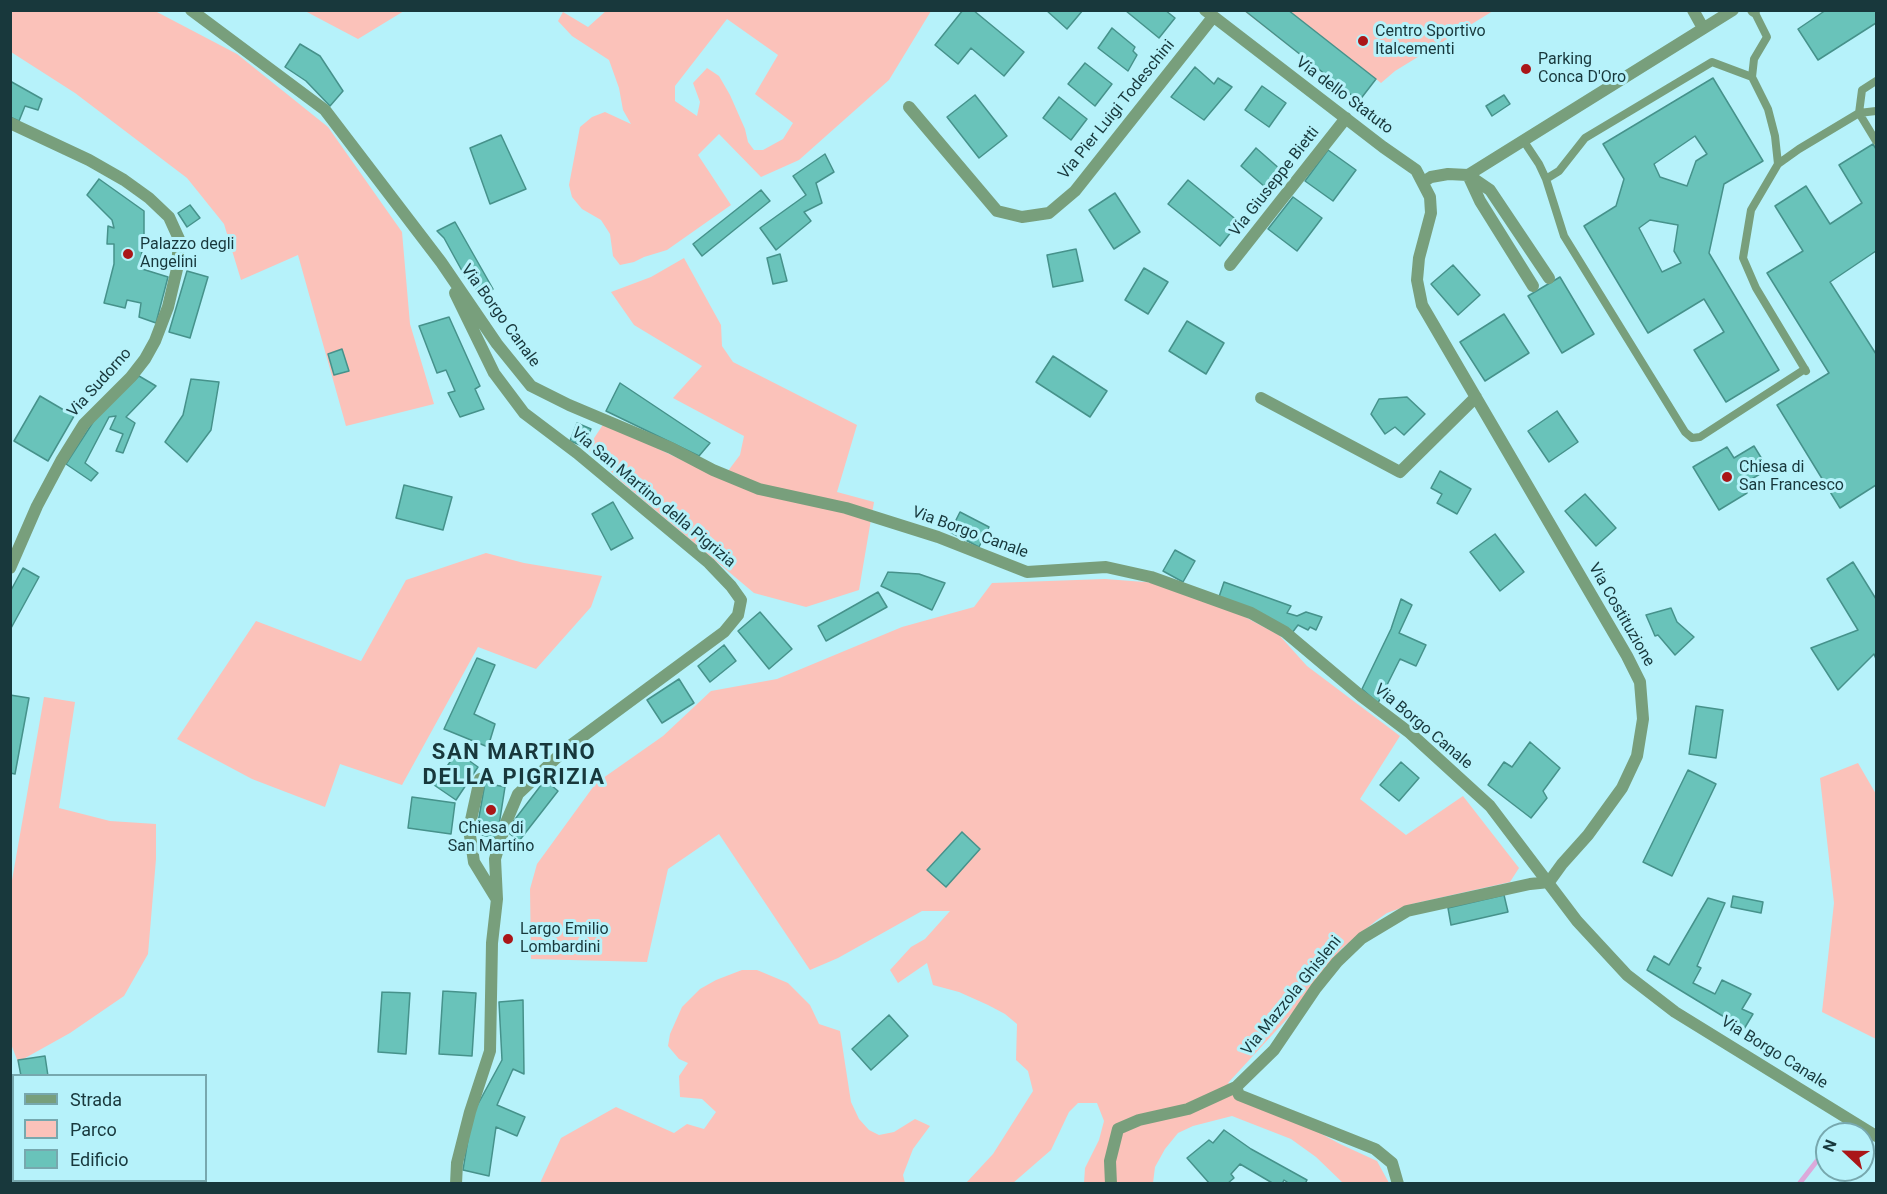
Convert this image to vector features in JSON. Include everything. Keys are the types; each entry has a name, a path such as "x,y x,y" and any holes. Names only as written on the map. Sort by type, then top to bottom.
{"street":[{"name":"Via Borgo Canale","path":"191,10 325,110 441,262 496,344 531,386 759,489 846,508 938,537 1027,572 1106,567 1151,577 1251,613 1285,632 1410,734 1490,806 1577,921 1627,975 1676,1012 1876,1136"},
{"path":"1693,10 1703,28"},
{"path":"1468,176 1733,10"},
{"name":"Via Pier Luigi Todeschini","path":"909,107 997,210 1022,218 1049,213 1075,191 1209,14"},
{"name":"Via dello Statuto","path":"1209,14 1416,170 1422,182"},
{"name":"Via Giuseppe Bietti","path":"1230,265 1346,118"},
{"name":"Via Sudorno","path":"10,123 89,160 124,180 149,198 169,217 179,239 177,269 168,306 155,341 132,376 84,424 36,506 10,568"},
{"path":"1422,182 1431,177 1449,174 1468,176 1490,190 1548,278"},
{"path":"1468,176 1480,201 1533,286"},
{"name":"Via Costituzione","path":"1422,182 1430,197 1431,213 1418,269 1417,280 1422,304 1640,682 1643,719 1637,756 1622,788 1588,836 1549,882"},
{"name":"Via San Martino della Pigrizia","path":"441,262 494,374 524,413 577,453 709,563 741,600 738,615 724,632 567,748 518,794 505,825 495,859 497,899 492,943 489,1051 457,1163 456,1184"},
{"path":"1261,398 1400,472 1476,397"},
{"path":"480,779 469,829 474,862 497,899"},
{"name":"Via Mazzola Ghisleni","path":"1111,1184 1110,1161 1114,1137 1118,1130 1139,1120 1188,1109 1236,1087 1274,1050 1316,988 1337,962 1362,938 1407,911 1530,884 1549,882"},
{"path":"1236,1087 1239,1095 1375,1149 1392,1162 1398,1184"}],"lane":[{"path":"1754,11 1767,37 1754,59 1752,77 1768,110 1776,136 1778,164"},
{"path":"1546,179 1559,171 1585,138 1712,62 1752,77"},
{"path":"1876,81 1863,90 1859,113 1876,141"},
{"path":"1523,140 1546,179 1564,236 1685,432 1692,438 1700,438 1806,370 1756,288 1743,258 1751,210 1778,164 1798,149 1859,113 1876,111"}],"green space":[{"path":"607,10 931,10 889,80 799,160 761,177 719,134 698,155 731,205 667,250 620,265 613,256 610,234 601,220 582,209 572,197 569,185 580,127 592,117 605,112 631,124 623,110 619,88 609,60 572,36 558,21 563,12 588,27","holes":["727,19 778,55 755,94 793,123 783,139 763,150 754,150 748,142 745,129 730,95 719,76 707,68 693,83 700,102 697,116 675,101 675,86"]},
{"path":"10,11 155,11 237,54 328,127 402,232 410,324 434,404 346,426 298,255 241,280 224,224 187,178 75,93 11,52"},
{"path":"305,11 404,11 358,39"},
{"name":"Centro Sportivo Italcementi","path":"1244,11 1493,11 1395,71 1381,83 1376,79 1359,101"},
{"path":"684,258 721,325 722,346 733,362 857,425 837,492 874,502 859,590 806,607 754,593 623,483 587,449 604,423 722,479 740,455 744,436 673,398 702,366 634,325 611,292 651,277"},
{"path":"486,553 524,563 602,576 591,607 536,669 478,647 402,785 340,764 325,807 252,779 177,739 256,621 361,661 406,580"},
{"path":"1105,579 1158,583 1230,609 1279,635 1307,666 1400,736 1360,799 1406,835 1463,796 1519,868 1510,882 1412,904 1387,913 1377,920 1341,949 1296,1009 1228,1083 1340,1144 1377,1161 1389,1183 1343,1183 1316,1157 1291,1139 1232,1116 1193,1126 1178,1133 1165,1149 1155,1167 1153,1183 1084,1183 1085,1168 1099,1140 1104,1121 1097,1103 1078,1103 1069,1112 1051,1150 1013,1183 966,1183 993,1154 1033,1091 1028,1071 1016,1060 1017,1024 988,1005 959,992 933,985 927,963 898,983 890,970 911,947 925,939 950,911 922,911 838,958 810,970 719,834 668,869 647,962 531,959 530,889 537,864 596,783 663,736 711,691 777,679 902,627 974,607 992,583"},
{"path":"44,697 75,702 59,808 110,821 156,824 156,859 148,954 124,996 70,1033 18,1062 11,1044 11,886"},
{"path":"1858,763 1876,794 1876,1039 1822,1012 1834,903 1820,778"},
{"path":"742,970 757,970 788,983 810,1005 819,1024 840,1031 851,1102 859,1119 869,1130 879,1135 894,1132 915,1119 930,1126 913,1149 903,1175 905,1183 540,1183 561,1138 616,1107 674,1133 687,1124 704,1129 716,1112 702,1099 680,1097 679,1076 688,1063 679,1059 668,1046 670,1034 682,1007 700,989"}],"building":[{"path":"963,10 973,10 1024,52 1004,76 971,48 958,64 935,45"},
{"path":"1046,10 1083,10 1067,29"},
{"path":"1165,10 1175,18 1159,38 1126,11"},
{"path":"1244,10 1288,10 1376,79 1359,101"},
{"path":"1826,10 1876,10 1876,23 1818,60 1798,29"},
{"path":"1112,28 1135,47 1133,51 1137,55 1128,71 1098,48"},
{"path":"300,44 320,56 343,91 330,106 306,81 285,67"},
{"path":"1085,63 1112,84 1095,106 1068,84"},
{"path":"1195,67 1214,84 1218,78 1232,87 1204,120 1171,97"},
{"path":"1713,78 1763,161 1724,184 1709,253 1779,370 1726,402 1694,350 1724,332 1704,299 1648,333 1584,226 1616,206 1624,179 1603,144","holes":["1695,136 1707,154 1696,161 1687,186 1660,177 1654,164","1650,220 1678,225 1674,251 1681,263 1662,272 1639,228"]},
{"path":"10,81 42,99 38,110 25,106 19,121 10,117"},
{"path":"1262,86 1286,103 1269,127 1245,110"},
{"path":"975,95 1007,136 979,158 947,117"},
{"path":"1504,95 1510,104 1492,116 1486,106"},
{"path":"1059,97 1087,119 1071,140 1043,118"},
{"path":"501,135 526,189 490,204 470,148"},
{"path":"1873,144 1876,149 1876,251 1830,282 1876,354 1876,485 1840,508 1777,405 1829,373 1767,273 1803,251 1775,206 1806,186 1830,224 1862,203 1839,165"},
{"path":"1256,148 1281,170 1265,187 1241,166"},
{"path":"1328,150 1356,170 1333,201 1305,181"},
{"path":"825,154 834,172 816,183 822,203 804,212 811,221 776,250 760,228 806,195 793,176"},
{"name":"Palazzo degli Angelini","path":"99,179 144,211 144,241 139,268 168,277 156,323 139,317 141,303 127,300 125,308 104,303 114,264 114,244 107,244 108,226 114,228 112,220 87,195"},
{"path":"1188,180 1239,222 1220,246 1168,204"},
{"path":"761,190 770,201 702,256 693,244"},
{"path":"1115,193 1140,232 1114,249 1089,210"},
{"path":"1293,197 1322,218 1297,251 1268,229"},
{"path":"190,205 200,218 187,227 178,213"},
{"path":"455,222 493,289 480,296 470,279 467,280 444,238 437,231"},
{"path":"1076,249 1083,281 1053,287 1047,255"},
{"path":"780,254 787,281 773,284 767,258"},
{"path":"1453,265 1480,295 1458,315 1431,284"},
{"path":"1144,268 1168,282 1148,314 1125,300"},
{"path":"187,271 208,277 190,338 169,332"},
{"path":"1560,277 1594,334 1562,353 1528,296"},
{"path":"1504,314 1529,353 1485,381 1460,342"},
{"path":"449,317 480,386 475,389 484,409 460,417 448,393 455,391 446,370 437,373 419,326"},
{"path":"1187,321 1224,343 1206,374 1169,351"},
{"path":"342,349 349,371 334,375 328,354"},
{"path":"1053,356 1107,391 1090,417 1036,382"},
{"path":"139,376 156,386 126,417 135,423 123,453 116,451 123,434 110,429 116,416 109,417 85,463 98,473 91,481 66,464 97,416"},
{"path":"191,379 219,382 211,430 187,462 165,442 183,415"},
{"path":"620,383 710,443 699,456 606,411"},
{"path":"40,396 74,416 48,461 14,441"},
{"path":"1407,397 1425,414 1404,435 1395,427 1385,434 1371,414 1379,399"},
{"path":"1557,411 1578,442 1549,462 1528,431"},
{"path":"577,423 591,429 583,446 570,441"},
{"name":"Chiesa di San Francesco","path":"1754,446 1768,469 1742,485 1747,493 1719,510 1693,467 1727,447 1734,458"},
{"path":"1440,471 1471,489 1457,514 1437,503 1442,494 1431,488"},
{"path":"404,485 452,497 443,530 396,518"},
{"path":"1585,494 1616,528 1596,546 1565,511"},
{"path":"613,502 633,538 611,550 592,514"},
{"path":"960,512 989,527 979,547 950,532"},
{"path":"1495,534 1524,572 1500,591 1470,552"},
{"path":"1175,550 1195,561 1183,582 1163,571"},
{"path":"1853,562 1876,599 1876,659 1874,654 1838,690 1811,648 1858,630 1827,579"},
{"path":"23,568 39,577 10,630 10,592"},
{"path":"888,572 919,574 945,583 932,610 881,586"},
{"path":"1224,582 1291,606 1287,613 1297,616 1306,612 1322,617 1316,630 1310,627 1308,630 1298,625 1292,633 1219,597"},
{"path":"878,592 887,607 826,641 818,626"},
{"path":"1401,599 1412,605 1399,633 1426,645 1416,666 1400,659 1378,703 1362,689 1391,629"},
{"path":"1671,608 1677,622 1694,637 1675,655 1658,635 1655,636 1646,615"},
{"path":"760,612 792,649 769,669 738,631"},
{"path":"724,645 736,661 710,682 698,666"},
{"path":"477,658 495,665 474,714 495,724 488,747 444,729"},
{"path":"679,679 694,703 662,723 647,700"},
{"path":"10,695 29,698 15,774 10,773"},
{"path":"1696,706 1723,710 1716,758 1689,754"},
{"path":"1530,742 1560,768 1543,791 1547,798 1531,818 1488,785 1504,762 1512,767"},
{"path":"457,752 478,767 456,800 434,785"},
{"path":"1401,762 1419,778 1399,801 1380,785"},
{"path":"1688,770 1716,784 1672,876 1643,862"},
{"path":"545,780 558,791 519,841 506,831"},
{"name":"Chiesa di San Martino","path":"485,783 505,787 497,838 476,834"},
{"path":"412,797 455,803 451,834 408,828"},
{"path":"962,832 980,849 946,887 927,870"},
{"path":"1504,895 1508,912 1451,925 1448,908"},
{"path":"1733,896 1763,902 1761,913 1731,907"},
{"path":"1708,898 1725,903 1697,966 1701,968 1693,983 1715,994 1722,980 1751,994 1742,1009 1753,1014 1744,1029 1647,970 1654,956 1669,965"},
{"path":"443,991 476,993 472,1056 439,1054"},
{"path":"382,992 410,993 406,1054 378,1052"},
{"path":"523,1000 524,1074 513,1069 497,1105 525,1117 517,1136 496,1127 489,1176 463,1170 472,1115 502,1060 499,1002"},
{"path":"889,1015 908,1036 871,1070 852,1049"},
{"path":"45,1056 48,1074 21,1074 18,1060"},
{"path":"1224,1130 1251,1149 1307,1180 1305,1184 1285,1184 1287,1182 1284,1180 1282,1184 1274,1184 1240,1164 1231,1174 1234,1178 1227,1184 1210,1184 1187,1158 1209,1140 1213,1143"},
{"path":"68,1182 98,1182 98,1184 70,1184"}],"waterway":[{"path":"1799,1184 1815,1163"}],"place":[{"name":"Centro Sportivo Italcementi","path":"1363,41"},
{"name":"Parking Conca D'Oro","path":"1526,69"},
{"name":"Palazzo degli Angelini","path":"128,254"},
{"name":"Chiesa di San Francesco","path":"1727,477"},
{"name":"Chiesa di San Martino","path":"491,810"},
{"name":"Largo Emilio Lombardini","path":"508,939"}],"district":[{"name":"SAN MARTINO DELLA PIGRIZIA","path":"514,766"}]}
